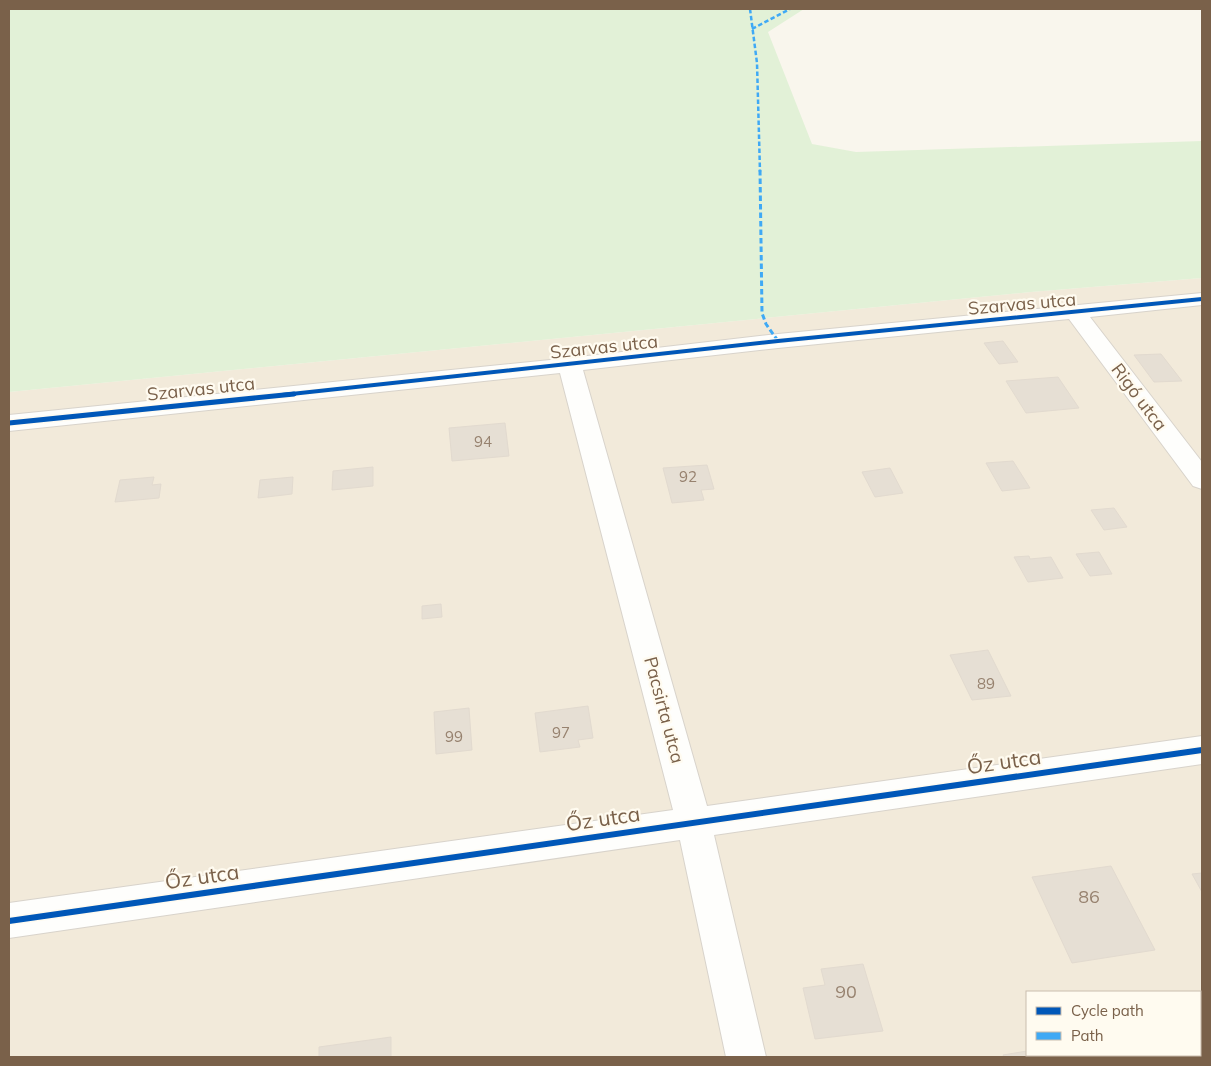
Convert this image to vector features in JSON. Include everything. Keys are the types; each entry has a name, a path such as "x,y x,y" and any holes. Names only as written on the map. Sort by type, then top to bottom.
{"street":[{"name":"Szarvas utca","path":"9,423 570,365 778,341 1076,313 1202,299"},
{"name":"Rigó utca","path":"1076,313 1202,480"},
{"name":"Pacsirta utca","path":"570,365 694,823 746,1057"},
{"name":"Őz utca","path":"9,922 1202,750"}],"shaded area":[{"path":"1202,278 1202,1057 9,1057 9,392 1031,292"}],"green space":[{"path":"9,9 804,9 768,32 812,144 856,152 1202,141 1202,278 1031,292 9,392"}],"building":[{"path":"1003,341 1018,362 999,364 984,343"},
{"path":"1161,354 1182,381 1154,382 1134,355"},
{"path":"1058,377 1079,408 1026,413 1006,381"},
{"path":"505,423 509,456 452,461 449,428"},
{"path":"1013,461 1030,488 1002,491 986,463"},
{"path":"707,465 714,489 701,490 704,500 672,503 663,468"},
{"path":"373,467 373,486 332,490 333,471"},
{"path":"890,468 903,493 875,497 862,472"},
{"path":"154,477 152,485 161,484 159,498 115,502 120,480"},
{"path":"293,477 292,494 258,498 260,480"},
{"path":"1114,508 1127,527 1104,530 1091,510"},
{"path":"1099,552 1112,574 1090,576 1076,554"},
{"path":"1029,556 1030,559 1051,557 1063,578 1028,582 1014,557"},
{"path":"441,604 442,617 422,619 422,606"},
{"path":"988,650 1011,696 972,700 950,655"},
{"path":"588,706 593,738 578,740 580,747 540,752 535,713"},
{"path":"469,708 472,750 436,754 434,712"},
{"path":"1111,866 1155,950 1072,963 1032,877"},
{"path":"1202,873 1202,892 1192,874"},
{"path":"863,964 883,1031 815,1039 803,988 825,985 821,969"},
{"path":"391,1037 391,1057 319,1057 319,1047"},
{"path":"1026,1051 1026,1056 1036,1057 1004,1057 1003,1055"}],"marked path":[{"path":"750,9 757,63 762,313 766,324 778,341"},
{"path":"752,29 790,9"}],"cycle path":[{"path":"9,423 570,365 778,341 1202,299"},
{"path":"9,921 1202,750"}]}
